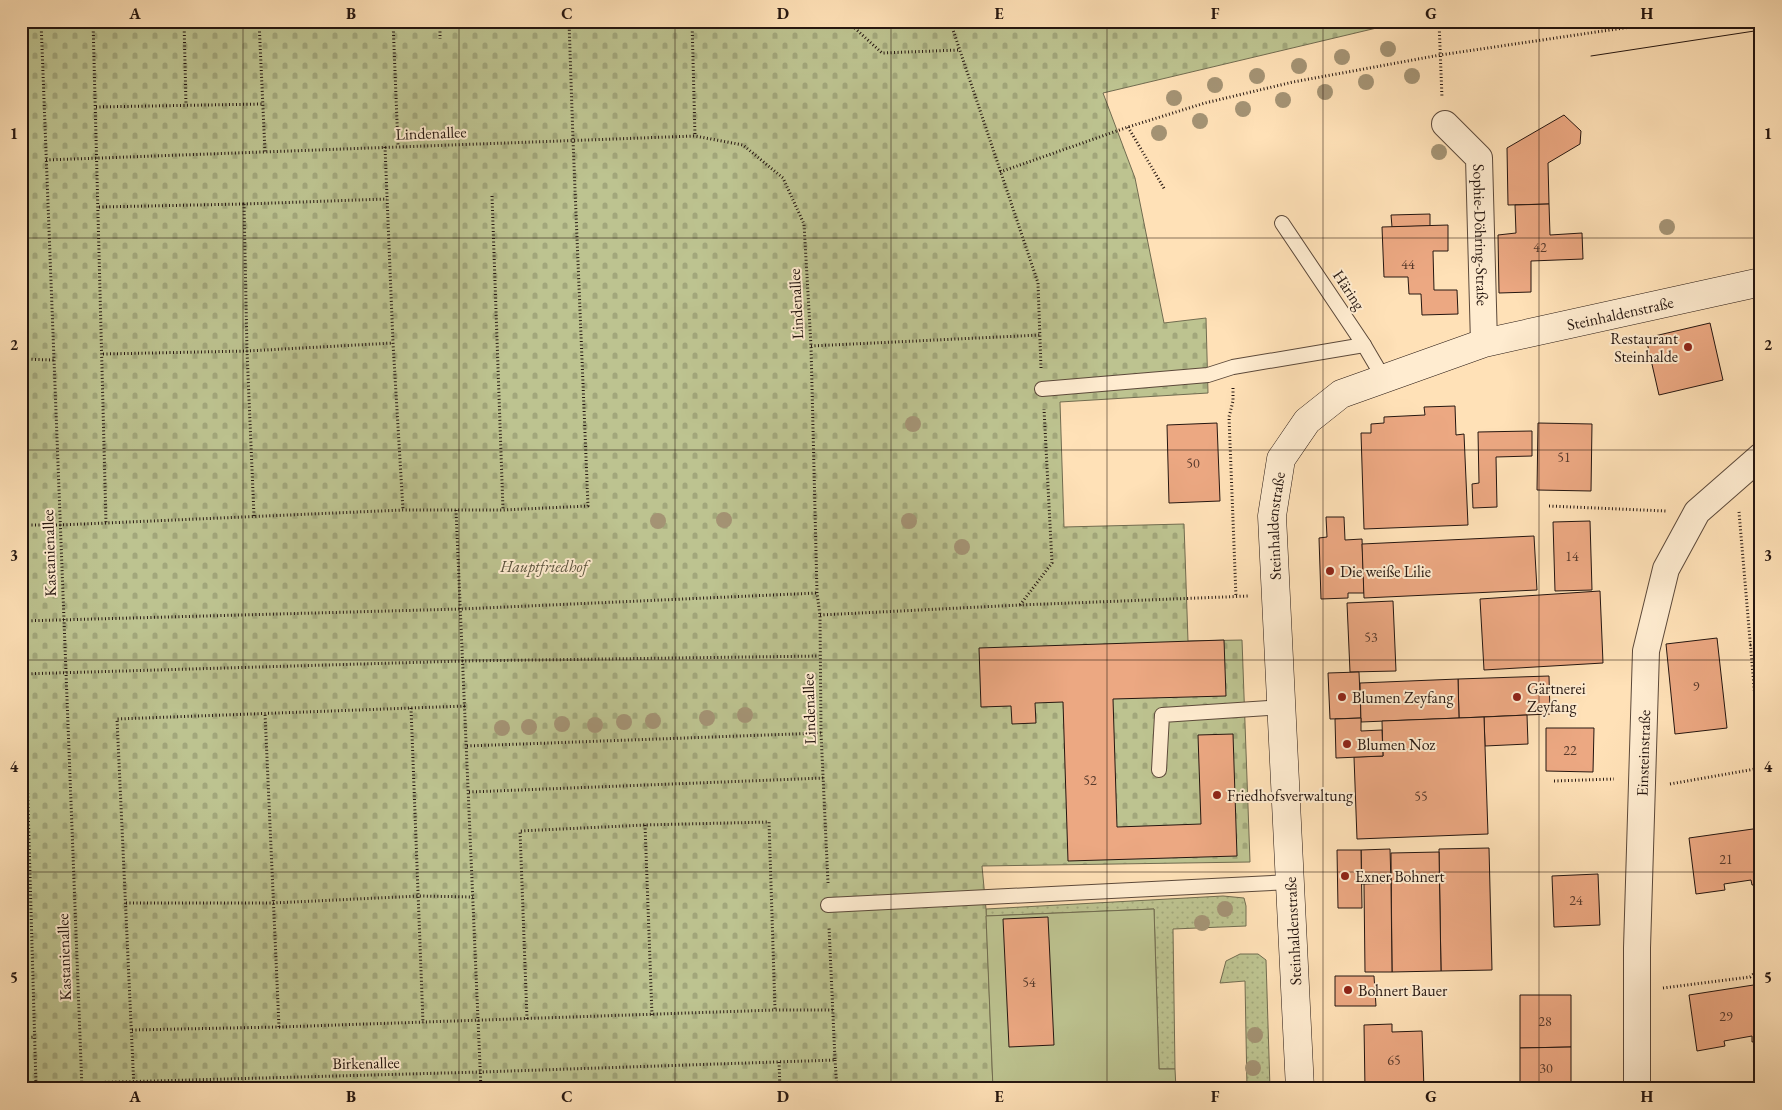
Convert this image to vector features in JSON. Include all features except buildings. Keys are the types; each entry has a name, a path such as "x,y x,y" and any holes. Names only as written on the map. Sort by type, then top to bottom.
{"street":[{"name":"Sophie-Döhring-Straße","path":"1445,124 1479,158 1484,343"},
{"name":"Steinhaldenstraße","path":"1300,1089 1272,516 1281,459 1307,421 1341,394 1484,343 1761,282"},
{"name":"Einsteinstraße","path":"1637,1089 1637,948 1646,651 1666,569 1697,512 1761,456"}],"lane":[{"name":"Häring","path":"1282,223 1364,345 1384,379"},
{"path":"1042,389 1208,375 1233,366 1364,345"},
{"path":"1159,770 1162,715 1282,707"},
{"path":"828,904 1291,882"}],"path":[{"name":"Kastanienallee","path":"42,21 82,1089"},
{"path":"93,21 106,523"},
{"path":"184,21 186,105"},
{"path":"259,21 265,152"},
{"path":"393,21 398,146"},
{"path":"440,21 440,39"},
{"path":"21,525 60,525 403,510 503,510 588,506 569,21"},
{"path":"692,21 695,136"},
{"path":"847,21 882,53 959,50"},
{"path":"950,21 1038,283 1052,563 1020,605"},
{"path":"1439,21 1445,124"},
{"path":"1000,172 1128,126 1205,103 1293,82 1440,56 1671,21"},
{"path":"96,107 262,104"},
{"path":"1128,126 1164,190"},
{"name":"Lindenallee","path":"46,160 695,136 743,145 783,178 804,224 811,346 817,593 820,616 828,904 837,1089"},
{"path":"385,147 393,343 403,510"},
{"path":"492,196 503,510"},
{"path":"99,207 244,204 387,198"},
{"path":"244,204 247,351 254,516"},
{"path":"811,346 1040,336"},
{"path":"103,354 247,351 393,343"},
{"path":"21,359 54,360"},
{"path":"1233,402 1229,418 1236,597"},
{"path":"1554,781 1642,784 1761,768 1736,478"},
{"path":"1549,506 1697,512"},
{"path":"456,510 481,1089"},
{"path":"21,621 461,609 817,593"},
{"path":"820,616 1020,605 1250,596"},
{"path":"1750,645 1761,643"},
{"path":"21,674 463,662 820,656"},
{"path":"134,1089 117,719 465,706"},
{"path":"411,708 423,1023"},
{"path":"265,713 279,1027"},
{"path":"467,746 822,733"},
{"path":"21,735 26,735 36,1085"},
{"path":"469,792 824,778"},
{"path":"21,791 28,791"},
{"path":"527,1019 520,831 646,824 769,822 775,1010"},
{"path":"646,824 652,1015"},
{"path":"126,903 273,903 419,896 473,897"},
{"path":"21,916 31,916"},
{"path":"1637,991 1750,977 1761,968"},
{"path":"132,1030 423,1023 775,1010 833,1010"},
{"path":"21,1038 35,1037"},
{"path":"780,1089 780,1062 835,1060"},
{"name":"Birkenallee","path":"21,1086 780,1062"}],"green space":[{"name":"Hauptfriedhof","path":"21,21 1406,21 1103,93 1135,178 1164,323 1206,318 1208,393 1060,402 1064,527 1184,524 1188,641 1242,640 1250,862 982,866 986,909 993,1089 21,1089"},
{"path":"1223,896 1244,898 1246,926 1173,929 1175,1069 1159,1069 1154,909 986,916 986,909"},
{"path":"1154,909 1159,1069 1175,1069 1176,1089 993,1089 986,916"},
{"path":"1240,954 1258,954 1266,960 1270,1089 1247,1089 1245,981 1220,983 1226,961"}],"tram line":[{"path":"1591,56 1761,30"}],"place":[{"name":"Restaurant Steinhalde","path":"1688,347"},
{"name":"Die weiße Lilie","path":"1330,571"},
{"name":"Blumen Zeyfang","path":"1342,697"},
{"name":"Gärtnerei Zeyfang","path":"1517,697"},
{"name":"Blumen Noz","path":"1347,744"},
{"name":"Friedhofsverwaltung","path":"1217,795"},
{"name":"Exner Bohnert","path":"1345,876"},
{"name":"Bohnert Bauer","path":"1348,990"}]}
